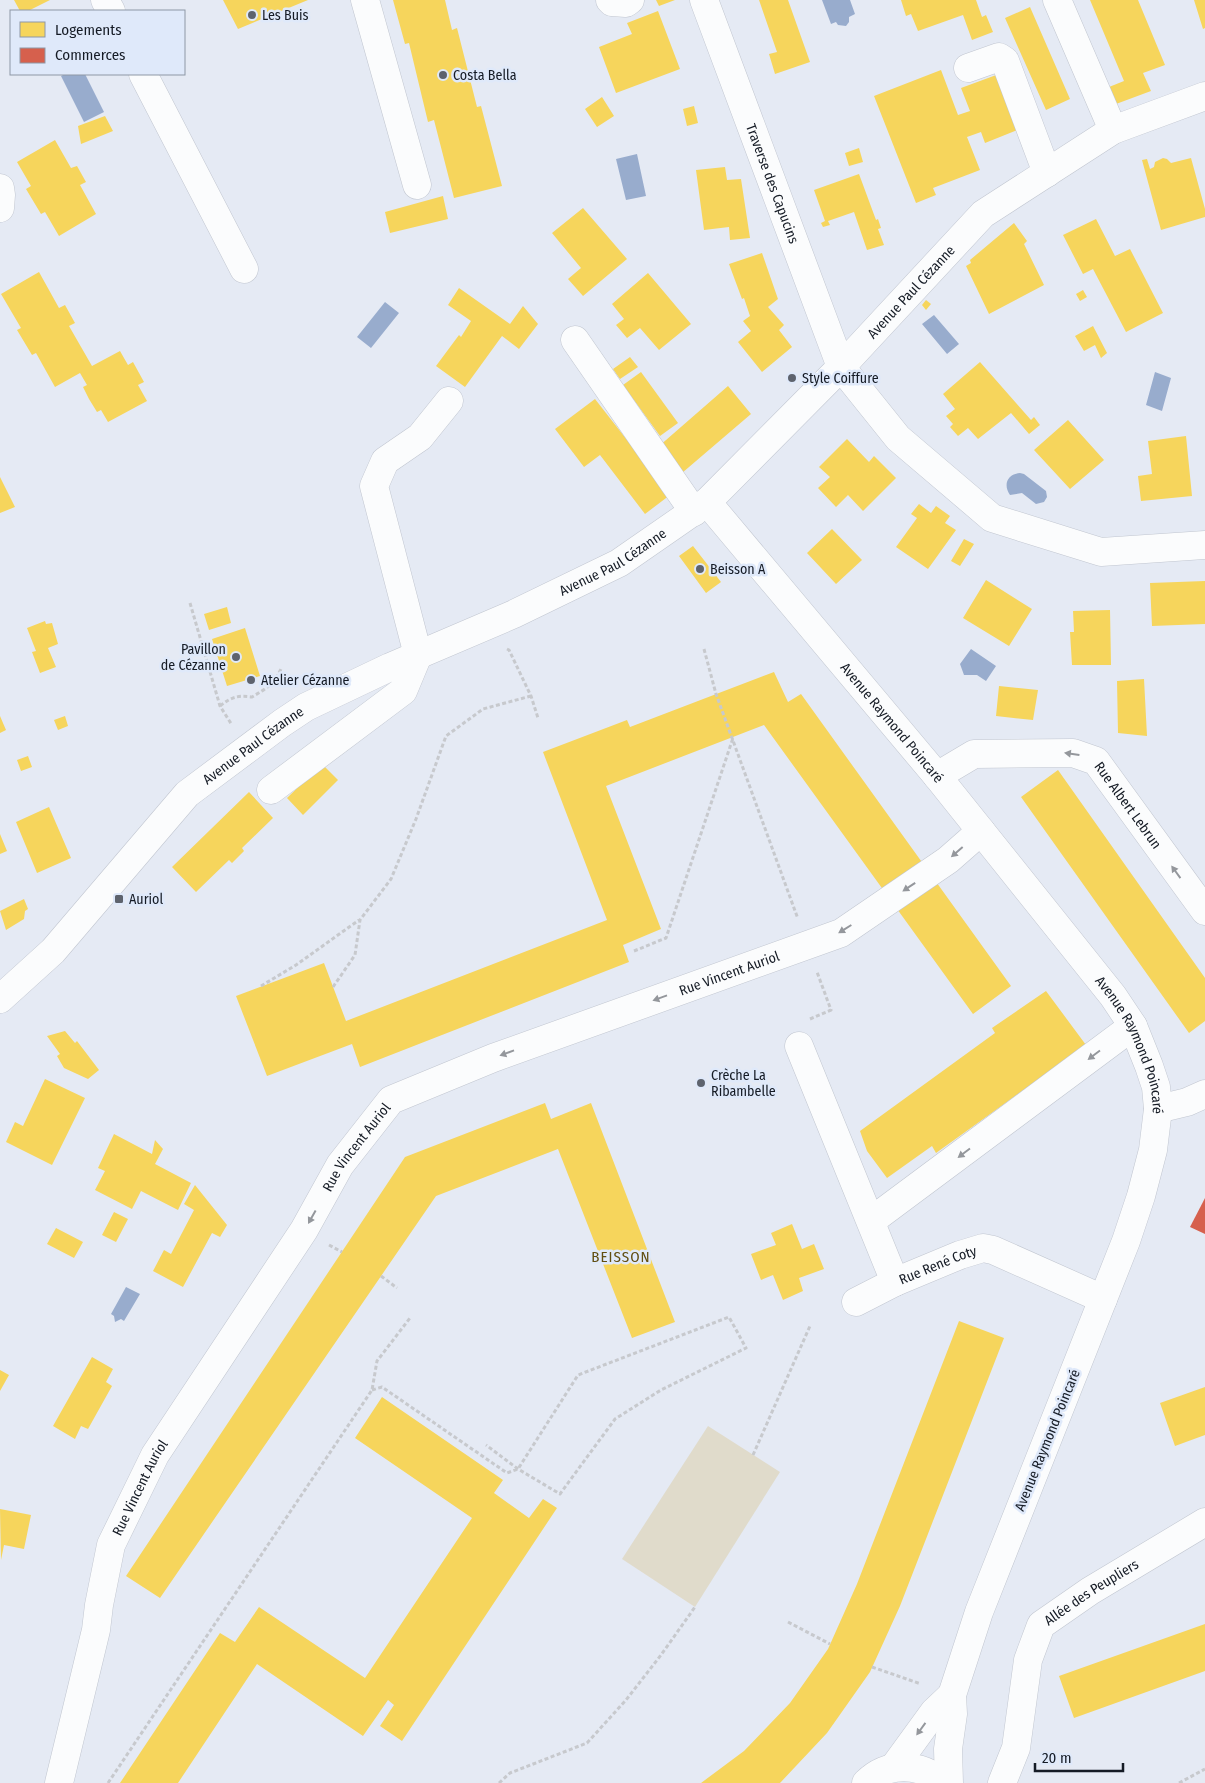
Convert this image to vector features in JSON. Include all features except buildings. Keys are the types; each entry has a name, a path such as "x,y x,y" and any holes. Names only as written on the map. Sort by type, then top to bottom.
{"street":[{"path":"365,0 417,185"},
{"path":"610,0 612,2 626,3 630,0"},
{"name":"Traverse des Capucins","path":"704,0 841,367 898,438 992,518 1101,552 1205,545"},
{"path":"1057,0 1113,130"},
{"path":"968,68 999,56 1005,61 1048,173"},
{"path":"144,75 244,269"},
{"name":"Avenue Paul Cézanne","path":"0,999 53,951 187,794 250,746 306,707 418,655 514,614 619,563 700,507 841,367 982,214 1113,130 1205,96"},
{"path":"0,188 2,195 0,208"},
{"name":"Avenue Raymond Poincaré","path":"575,340 700,507 937,776 1113,996 1133,1026 1154,1080 1158,1110 1153,1150 1141,1196 1103,1299 979,1612 952,1694 953,1714 948,1749 949,1783"},
{"path":"271,790 403,691 418,655 374,486 385,462 420,437 449,400"},
{"name":"Rue Albert Lebrun","path":"937,776 974,754 1073,753 1096,761 1205,911"},
{"name":"Rue Vincent Auriol","path":"59,1783 96,1630 111,1545 155,1455 304,1230 340,1165 391,1100 493,1058 841,933 948,860 981,831"},
{"path":"871,1221 1133,1026"},
{"path":"799,1046 896,1282"},
{"path":"1158,1110 1187,1102 1205,1094"},
{"name":"Rue René Coty","path":"856,1302 896,1282 960,1255 983,1248 993,1250 1103,1299"},
{"name":"Allée des Peupliers","path":"1002,1783 1016,1748 1028,1660 1041,1625 1090,1591 1205,1522"},
{"name":"Avenue Raymond Poincaré","path":"894,1767 934,1712 952,1694"},
{"path":"866,1783 874,1776 894,1767 915,1768 934,1775 943,1783"}],"path":[{"path":"190,603 220,706 237,732 250,746"},
{"path":"704,649 716,694 798,919"},
{"path":"220,706 229,698 242,695 252,697 274,681 280,669"},
{"path":"520,673 538,718"},
{"path":"261,986 360,920 391,879 416,819 446,736 483,709 530,696"},
{"path":"634,951 666,938 733,738"},
{"path":"333,987 355,955 360,920"},
{"path":"807,945 831,1010"},
{"path":"380,1276 397,1288"},
{"path":"372,1390 382,1387 507,1473 518,1469 578,1375 729,1317 746,1348 661,1390 615,1419 560,1494 518,1469 486,1445"},
{"path":"108,1783 372,1390 376,1360 410,1318"},
{"path":"752,1455 810,1326"},
{"path":"499,1783 510,1773 588,1743 626,1700 695,1607"},
{"path":"788,1622 830,1644"},
{"path":"872,1667 952,1694"},
{"path":"1179,1783 1205,1769"}],"shaded area":[{"path":"708,1426 780,1472 695,1607 622,1559"}],"water":[{"path":"822,0 850,0 855,14 849,17 849,22 846,26 838,25 836,22 831,24"},
{"path":"86,75 104,112 84,122 61,76"},
{"path":"637,154 646,196 626,200 616,159"},
{"path":"385,302 399,313 371,348 357,337"},
{"path":"934,315 959,344 947,354 922,324"},
{"path":"1155,372 1171,378 1162,411 1146,405"},
{"path":"1020,473 1046,491 1047,497 1044,502 1036,504 1022,493 1010,495 1007,487 1009,478"},
{"path":"971,649 996,666 986,681 977,675 964,675 960,664"},
{"path":"126,1287 140,1294 124,1321 121,1319 115,1322 114,1316 111,1314"}],"place":[{"name":"Les Buis","path":"252,15"},
{"name":"Costa Bella","path":"443,75"},
{"name":"Style Coiffure","path":"792,378"},
{"name":"Beisson A","path":"700,569"},
{"name":"Pavillon de Cézanne","path":"236,657"},
{"name":"Atelier Cézanne","path":"251,680"},
{"name":"Auriol","path":"119,899"},
{"name":"Crèche La Ribambelle","path":"701,1083"}],"district":[{"name":"BEISSON","path":"621,1257"}]}
